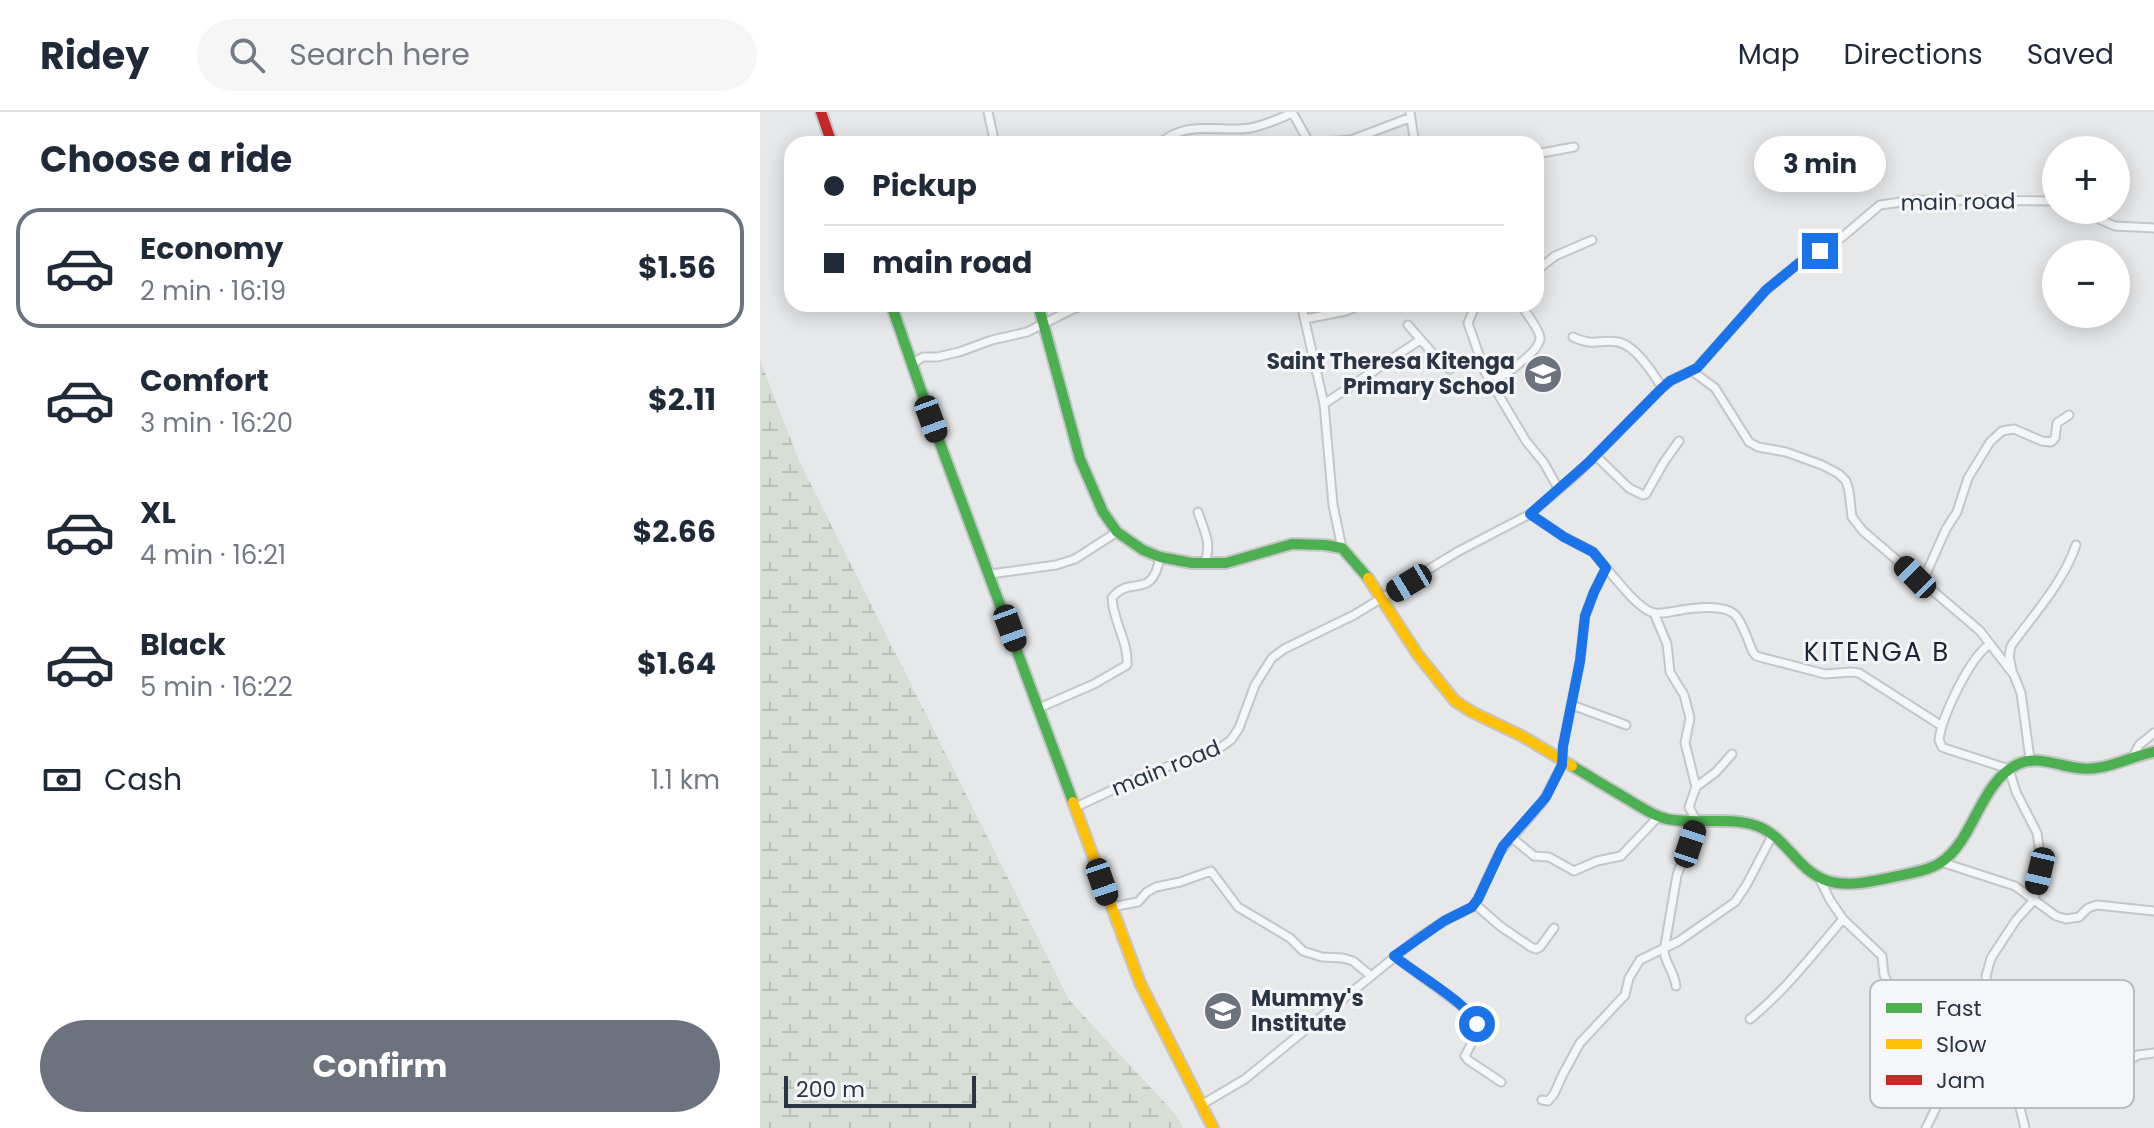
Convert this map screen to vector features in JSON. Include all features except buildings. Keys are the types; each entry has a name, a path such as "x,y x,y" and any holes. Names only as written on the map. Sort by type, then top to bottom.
{"street":[{"path":"821,112 829,136"},
{"path":"988,112 993,136"},
{"path":"1169,136 1184,130 1252,128 1292,112 1306,136"},
{"path":"1360,136 1410,115 1414,136"},
{"path":"1544,153 1574,147"},
{"name":"main road","path":"1076,807 1144,775 1221,747 1231,740 1239,728 1255,685 1272,658 1381,599 1437,563 1530,514 1596,456 1662,388 1692,371 1766,290 1799,263 1841,238 1880,205 1915,200 2042,201"},
{"path":"2110,224 2154,228"},
{"path":"1544,265 1555,256 1592,240"},
{"path":"894,312 1140,983 1213,1128"},
{"path":"1040,312 1080,459 1103,512 1117,532 1134,546 1160,557 1204,564 1226,563 1292,544 1342,548"},
{"path":"913,363 923,357 968,350 992,340 1027,332 1067,312"},
{"path":"1303,312 1324,404 1333,505 1342,548 1364,572 1432,674 1455,701 1522,736 1658,817 1670,821 1745,822 1766,829 1819,878 1843,919 1882,956 1886,980"},
{"path":"1305,319 1341,312"},
{"path":"1473,312 1468,323 1485,372 1558,488"},
{"path":"1493,382 1521,362 1539,342 1539,333 1525,312"},
{"path":"1408,325 1450,369"},
{"path":"1573,337 1592,344 1622,343 1648,366 1662,388"},
{"path":"1324,404 1420,340"},
{"path":"1692,371 1715,388 1749,442 1758,447 1786,452 1839,474 1846,481 1852,517 1874,542 1971,623 2014,675"},
{"path":"1922,583 1957,512 1968,478 1990,442 2002,431 2014,429 2051,442 2055,438 2057,423 2069,415"},
{"path":"1596,456 1629,488 1643,495 1679,441"},
{"path":"1198,512 1206,529 1209,553 1204,564"},
{"path":"1530,514 1593,552 1648,611 1695,608 1731,611 1756,656 1825,674 1859,673 1942,726"},
{"path":"990,574 1056,565 1075,559 1117,532"},
{"path":"2030,759 2021,693 2009,656 2011,646 2059,580 2076,545"},
{"path":"1039,708 1094,684 1127,665 1112,598 1116,592 1150,581 1157,573 1160,557"},
{"path":"1201,1105 1245,1079 1394,956 1444,921 1475,904 1499,853 1542,803 1558,773 1580,661 1585,616 1606,568"},
{"path":"1654,613 1667,644 1670,672 1684,695 1690,718 1685,743 1696,787 1689,807 1697,822 1677,875 1665,947 1664,957 1672,968 1676,986"},
{"path":"1990,644 1977,655 1946,711 1939,740 1942,747 2009,769"},
{"path":"1572,705 1626,725"},
{"path":"2133,757 2139,745 2154,733"},
{"path":"1819,878 1835,883 1873,881 1911,873 1941,862 2009,769 2030,759 2087,770 2154,752"},
{"path":"1696,787 1716,772 1732,754"},
{"path":"1987,980 1987,966 2016,920 2034,900 2040,871 2037,833 2016,792 2009,769"},
{"path":"1511,837 1529,854 1549,857 1574,871 1625,853 1658,817"},
{"path":"1542,1100 1548,1101 1554,1094 1580,1043 1625,995 1629,978 1640,960 1679,941 1735,902 1773,834"},
{"path":"1941,862 2007,882 2047,911 2066,919 2079,917 2088,908 2097,905 2154,911"},
{"path":"1111,907 1138,902 1156,887 1211,871 1238,907 1290,938 1303,951 1353,961 1371,976"},
{"path":"1475,904 1500,926 1536,949 1554,928"},
{"path":"1750,1019 1792,980 1843,919"},
{"path":"1394,956 1474,1018 1478,1031 1465,1056 1501,1082"},
{"path":"2134,1057 2154,1053"},
{"path":"1926,1128 1936,1108"},
{"path":"2021,1108 2025,1128"}],"green space":[{"path":"760,360 799,461 1069,1000 1176,1115 1183,1128 760,1128"}],"traffic: fast":[{"path":"894,312 1073,802"},
{"path":"1040,312 1080,459 1103,512 1117,532 1143,550 1160,557 1192,563 1226,563 1292,544 1342,548 1368,578"},
{"path":"1572,766 1662,818 1757,826 1776,838 1808,870 1828,881 1851,884 1928,869 1940,863 1961,840 1994,784 2018,764 2040,761 2088,769 2154,752"}],"traffic: slow":[{"path":"1368,578 1418,655 1455,701 1572,766"},
{"path":"1073,802 1140,983 1213,1128"}],"traffic: jam":[{"path":"821,112 829,136"}],"place":[{"name":"Saint Theresa Kitenga Primary School","path":"1543,374"},
{"name":"Mummy's Institute","path":"1223,1011"}],"district":[{"name":"KITENGA B","path":"1877,652"}],"route":[{"path":"1477,1024 1459,1004 1394,956 1444,921 1472,907 1503,846 1542,803 1562,765 1585,616 1606,568 1593,552 1530,514 1578,473 1670,381 1697,368 1766,290 1799,263 1820,251"}]}
